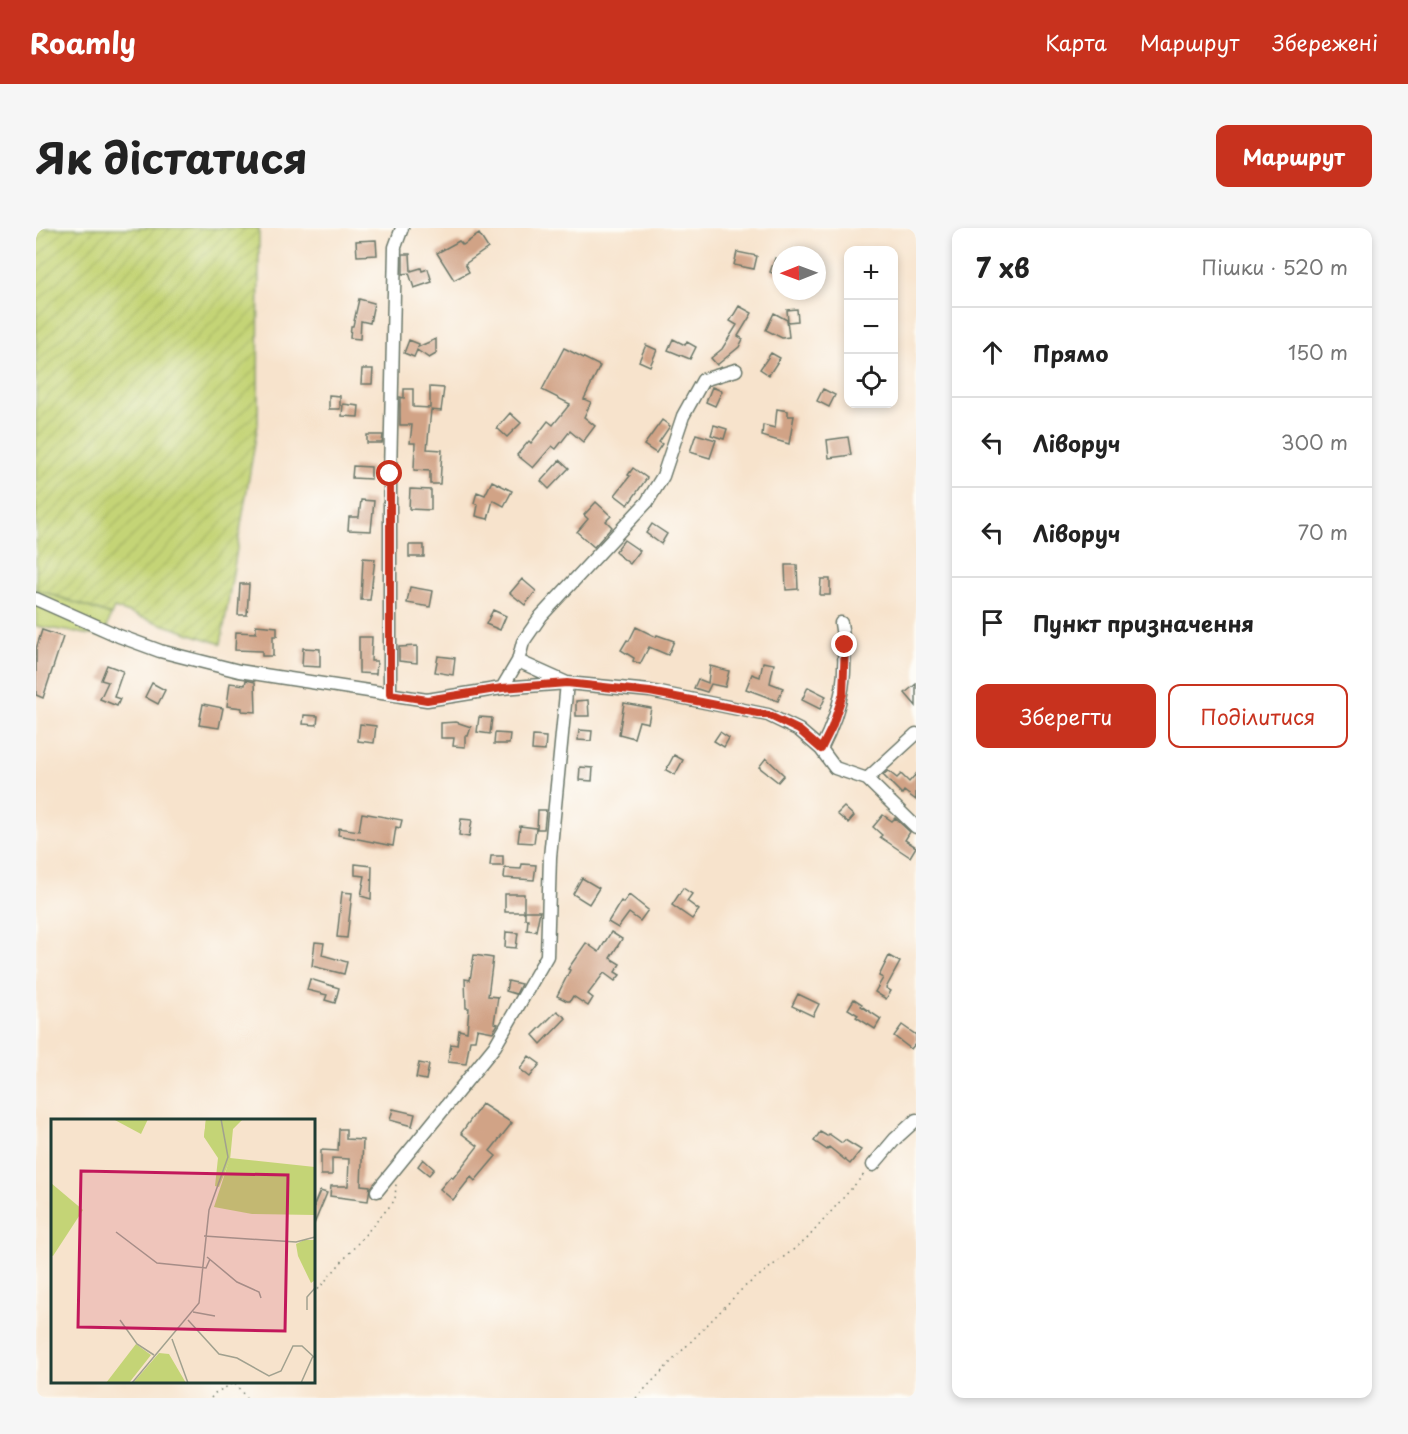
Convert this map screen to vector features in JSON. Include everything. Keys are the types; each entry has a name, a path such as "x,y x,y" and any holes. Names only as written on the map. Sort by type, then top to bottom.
{"street":[{"path":"390,694 390,474 395,247 402,228"},
{"path":"502,688 518,662 523,642 541,616 647,502 663,476 683,416 703,380 736,370"},
{"path":"36,599 119,636 160,651 239,671 427,700 502,688 567,683 650,692 768,715 799,730 821,749 835,768 867,779 916,827"},
{"path":"821,749 832,727 843,694 845,645 841,623"},
{"path":"518,662 567,683"},
{"path":"377,1191 495,1046 548,956 550,857 567,683"},
{"path":"867,779 916,734"},
{"path":"873,1165 895,1138 916,1120"}],"path":[{"path":"636,1398 743,1288 806,1240 873,1165"},
{"path":"315,1293 395,1200 397,1187 391,1174"},
{"path":"211,1398 215,1393 234,1383"},
{"path":"237,1383 246,1398"}],"green space":[{"path":"36,228 259,228 258,424 221,644 114,608 111,615 36,589"},
{"path":"36,589 111,615 104,637 36,626"}],"building":[{"path":"479,234 488,248 465,264 469,272 454,280 437,253 459,241 463,245"},
{"path":"376,240 377,255 357,256 356,241"},
{"path":"737,252 757,256 754,269 734,265"},
{"path":"403,254 410,254 411,271 421,268 422,271 428,269 432,282 414,288 409,273 403,274"},
{"path":"359,299 374,303 370,323 361,321 360,339 350,338 351,326 353,326"},
{"path":"739,306 752,313 738,336 743,339 739,347 717,365 711,358 722,349 737,325 730,321"},
{"path":"797,309 798,321 788,322 787,310"},
{"path":"774,313 787,320 789,337 782,338 766,330"},
{"path":"436,339 436,354 429,358 417,350 414,357 404,353 409,340 419,344 418,347"},
{"path":"673,339 696,347 690,359 668,350"},
{"path":"646,345 657,350 650,366 639,361"},
{"path":"564,348 600,366 584,399 591,402 584,417 595,426 583,442 570,431 556,449 552,446 533,468 517,455 529,441 531,443 548,421 553,425 570,404 542,390"},
{"path":"771,353 780,358 769,375 760,369"},
{"path":"362,369 373,369 372,384 361,384"},
{"path":"430,387 444,388 441,411 431,410 427,449 442,450 440,484 430,484 430,471 414,470 415,443 410,443 412,425 400,425 400,397 404,398 404,389 413,389 413,407 430,408"},
{"path":"712,387 722,391 715,406 706,402"},
{"path":"823,389 835,395 829,407 817,401"},
{"path":"329,395 340,396 340,409 329,409"},
{"path":"343,404 359,406 358,417 342,416"},
{"path":"777,409 788,411 788,416 794,416 789,444 762,436 763,425 775,428"},
{"path":"510,413 521,423 507,437 497,428"},
{"path":"662,420 670,426 659,442 662,444 656,453 644,445"},
{"path":"714,425 727,429 724,439 711,435"},
{"path":"696,434 716,440 710,458 690,452"},
{"path":"367,435 383,435 382,443 367,443"},
{"path":"848,437 851,455 829,458 827,440"},
{"path":"560,460 569,468 549,489 541,481"},
{"path":"353,466 371,467 371,479 352,478"},
{"path":"633,468 647,478 628,505 615,495 630,476 628,475"},
{"path":"492,481 512,491 504,506 493,500 488,519 476,516 478,505 474,503 477,492 485,495"},
{"path":"410,489 431,490 431,510 409,509"},
{"path":"361,500 374,501 371,531 348,530 349,517 359,517"},
{"path":"596,502 611,516 606,521 612,527 594,547 577,532 588,519 584,515"},
{"path":"652,524 667,534 661,544 646,533"},
{"path":"624,540 640,551 630,564 615,552"},
{"path":"409,545 424,545 424,557 409,557"},
{"path":"363,558 375,559 370,600 361,600"},
{"path":"785,565 797,565 798,589 786,590"},
{"path":"522,579 536,591 525,605 510,593"},
{"path":"821,579 830,579 830,595 820,595"},
{"path":"240,584 249,584 247,615 238,615"},
{"path":"410,587 433,591 430,607 407,603"},
{"path":"493,610 506,616 500,630 486,624"},
{"path":"256,625 277,627 277,636 273,636 273,656 262,656 262,651 235,650 236,632 256,633"},
{"path":"636,627 656,637 657,635 674,641 668,655 649,647 640,664 633,661 634,658 621,650"},
{"path":"42,630 63,637 43,698 36,695 36,649"},
{"path":"359,637 372,637 371,661 377,661 376,674 359,673"},
{"path":"417,646 417,663 399,661 399,647"},
{"path":"303,648 320,649 320,667 302,666"},
{"path":"438,656 455,658 453,675 435,672"},
{"path":"763,662 774,664 770,683 783,688 778,701 746,689 752,674 760,677"},
{"path":"107,665 123,671 114,697 120,699 117,706 100,699 108,682 101,680"},
{"path":"710,666 729,671 725,687 711,684 707,692 694,688 698,679 708,683"},
{"path":"246,680 255,682 256,712 242,711 242,708 227,706 230,683 245,685"},
{"path":"152,683 165,690 158,704 145,697"},
{"path":"916,684 916,706 905,693"},
{"path":"808,687 826,696 820,709 802,700"},
{"path":"588,700 589,716 576,716 576,701"},
{"path":"624,703 651,708 648,723 639,721 634,738 619,734"},
{"path":"203,704 223,708 219,728 199,725"},
{"path":"304,715 318,716 317,725 303,724"},
{"path":"479,717 492,718 490,734 477,732"},
{"path":"456,722 471,727 468,736 465,736 465,747 453,746 454,738 441,738 441,723"},
{"path":"360,724 376,726 374,743 358,741"},
{"path":"579,730 592,731 591,741 578,740"},
{"path":"720,732 729,738 724,747 714,741"},
{"path":"495,733 510,734 509,744 494,744"},
{"path":"533,736 546,737 545,751 532,750"},
{"path":"674,755 683,760 675,775 666,770"},
{"path":"766,758 784,775 778,782 759,767"},
{"path":"580,767 593,768 592,781 579,780"},
{"path":"888,771 897,778 901,774 909,782 916,774 916,800 904,791 902,794 883,775"},
{"path":"844,807 854,816 848,823 837,814"},
{"path":"538,810 546,810 544,829 537,829"},
{"path":"362,813 402,820 400,828 396,827 393,846 338,835 339,828 359,831"},
{"path":"883,815 892,821 895,818 910,832 905,840 916,847 910,857 880,837 882,835 873,827"},
{"path":"461,819 472,820 469,837 459,835"},
{"path":"520,826 536,828 534,843 518,842"},
{"path":"491,856 503,856 503,866 490,866"},
{"path":"355,864 372,866 371,899 361,896 365,876 355,875"},
{"path":"522,864 536,865 534,880 504,878 505,868 521,869"},
{"path":"582,878 599,888 589,904 573,894"},
{"path":"683,888 692,894 687,901 699,910 692,919 672,905"},
{"path":"342,892 352,893 347,938 337,937"},
{"path":"505,894 524,894 524,912 505,912"},
{"path":"629,895 648,910 640,921 629,913 618,928 608,922 621,901 623,903"},
{"path":"525,911 540,911 536,931 527,930 528,919 525,919"},
{"path":"506,932 518,933 516,948 505,947"},
{"path":"611,932 622,939 610,958 620,964 615,972 620,975 615,981 604,973 588,994 593,998 588,1006 573,996 570,1001 567,1001 557,996 570,970 568,969 586,943 599,952"},
{"path":"315,942 324,943 322,955 347,962 344,974 312,966"},
{"path":"474,955 493,958 488,996 498,997 494,1023 498,1024 493,1032 477,1029 475,1040 470,1040 466,1064 448,1062 451,1044 457,1045 459,1030 467,1032 469,1008 466,1008 465,979 470,980"},
{"path":"889,956 900,962 886,988 891,991 886,999 875,992 883,978 879,976"},
{"path":"310,979 339,988 335,1003 325,1000 327,995 307,990"},
{"path":"508,981 521,984 516,994 506,991"},
{"path":"798,994 819,1004 813,1016 792,1006"},
{"path":"854,999 881,1019 875,1029 848,1009"},
{"path":"557,1011 566,1018 541,1044 533,1035"},
{"path":"902,1025 916,1035 916,1043 911,1049 894,1036"},
{"path":"529,1056 540,1064 530,1077 520,1069"},
{"path":"419,1063 429,1065 426,1080 416,1078"},
{"path":"482,1104 512,1123 490,1151 496,1156 475,1181 471,1177 453,1200 440,1189 451,1176 453,1178 478,1146 461,1133"},
{"path":"393,1109 415,1114 412,1126 390,1120"},
{"path":"339,1129 346,1129 346,1139 363,1140 361,1185 370,1186 368,1201 330,1196 331,1186 348,1186 349,1159 332,1158 332,1175 321,1175 321,1150 338,1151"},
{"path":"820,1132 827,1136 829,1134 842,1143 845,1140 861,1150 850,1164 829,1147 827,1150 814,1141"},
{"path":"423,1159 434,1169 429,1175 418,1166"},
{"path":"320,1191 327,1193 315,1222 315,1203"}],"route":[{"path":"390,474 390,694 427,700 502,688 567,683 650,692 768,715 799,730 821,749 832,727 843,694 845,645"}]}
